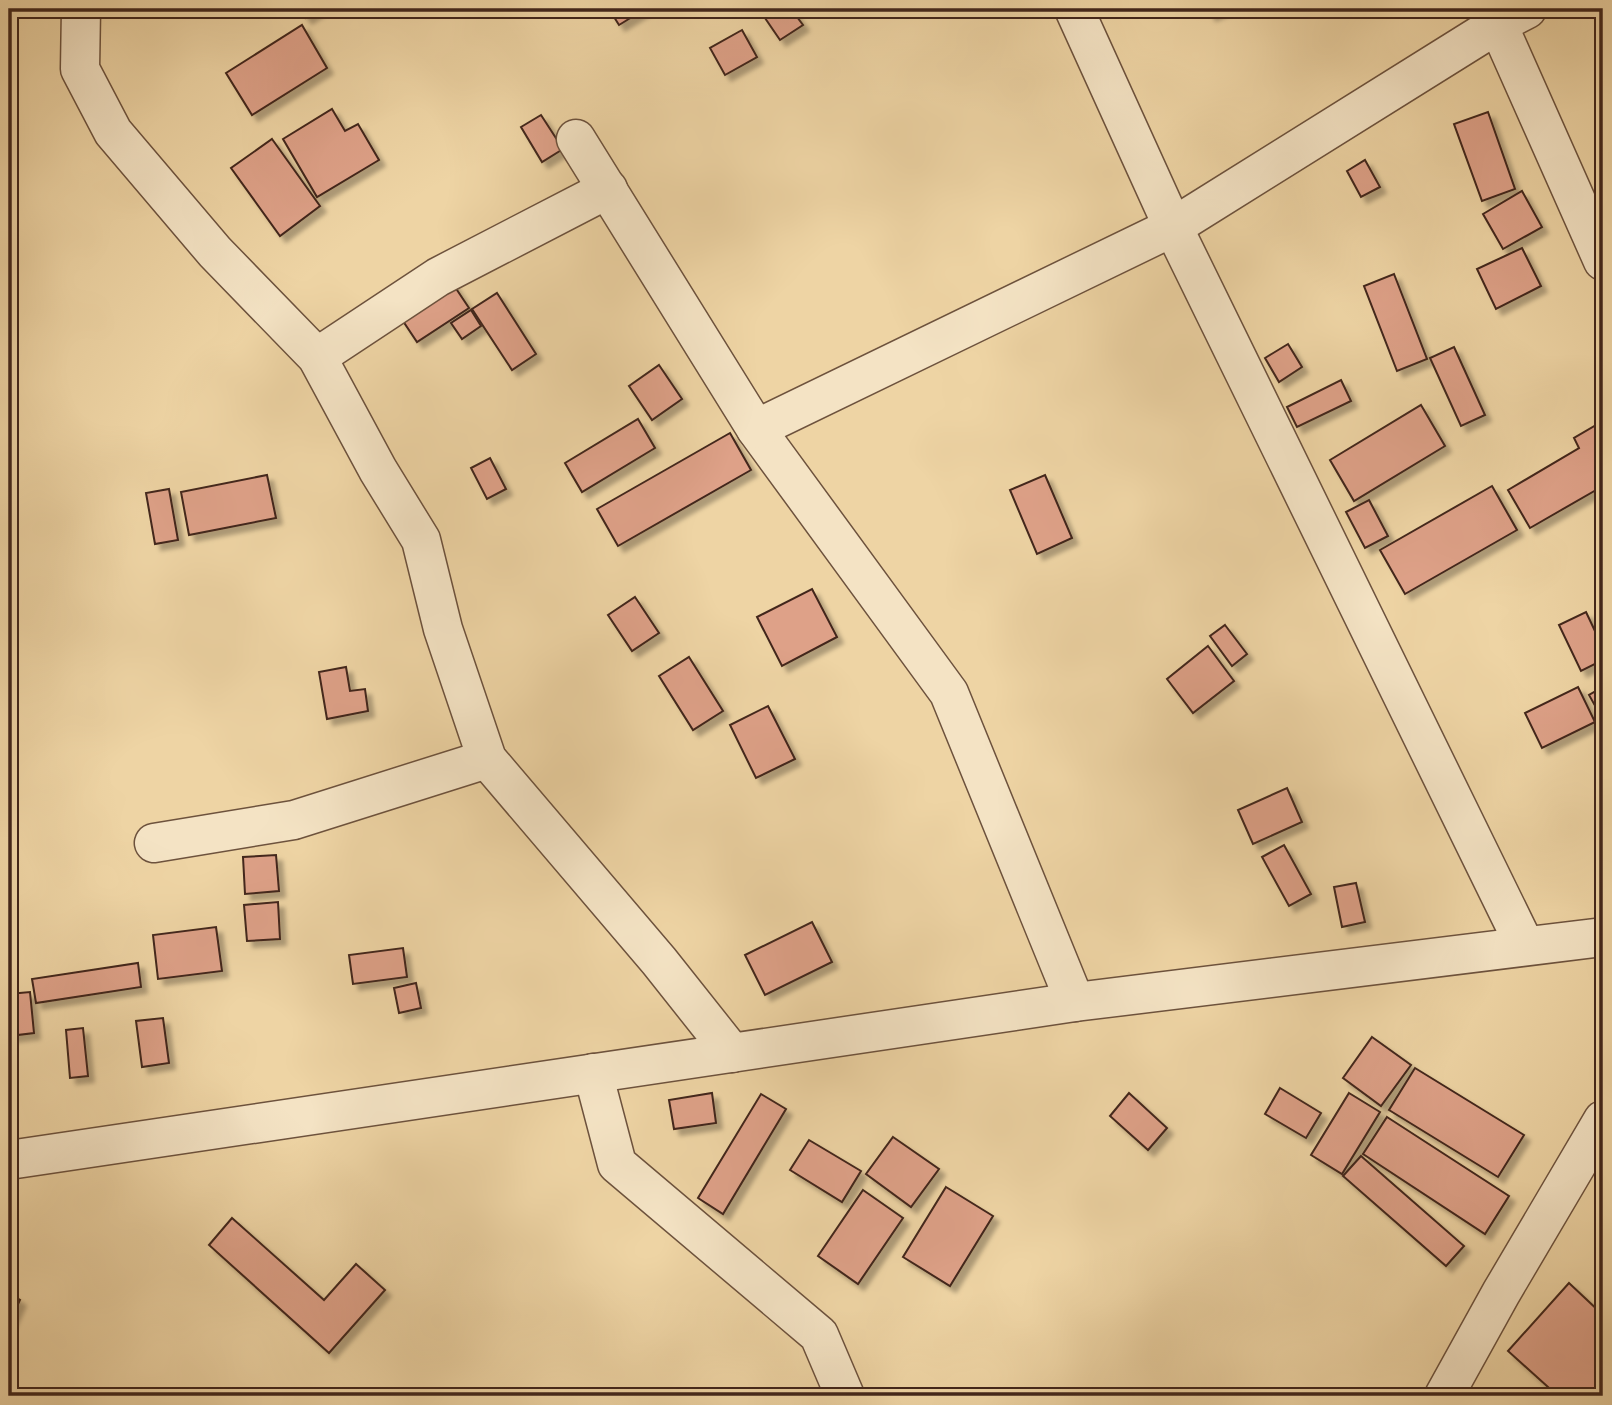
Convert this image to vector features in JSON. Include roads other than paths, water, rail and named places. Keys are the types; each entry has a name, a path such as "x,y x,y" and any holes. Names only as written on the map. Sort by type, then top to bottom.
{"street":[{"path":"81,9 80,69 113,132 215,252 317,357 378,470 421,540 443,629 486,759 659,961 732,1053"},
{"path":"1074,9 1173,227 1525,946"},
{"path":"756,429 1173,227 1505,14 1603,261"},
{"path":"576,139 756,429 949,693 1074,1002"},
{"path":"317,357 438,277 608,189"},
{"path":"154,843 294,820 486,759"},
{"path":"9,1160 1074,1002 1603,937"},
{"path":"593,1073 617,1164 820,1335 845,1396"},
{"path":"1444,1396 1500,1293 1603,1120"}]}
